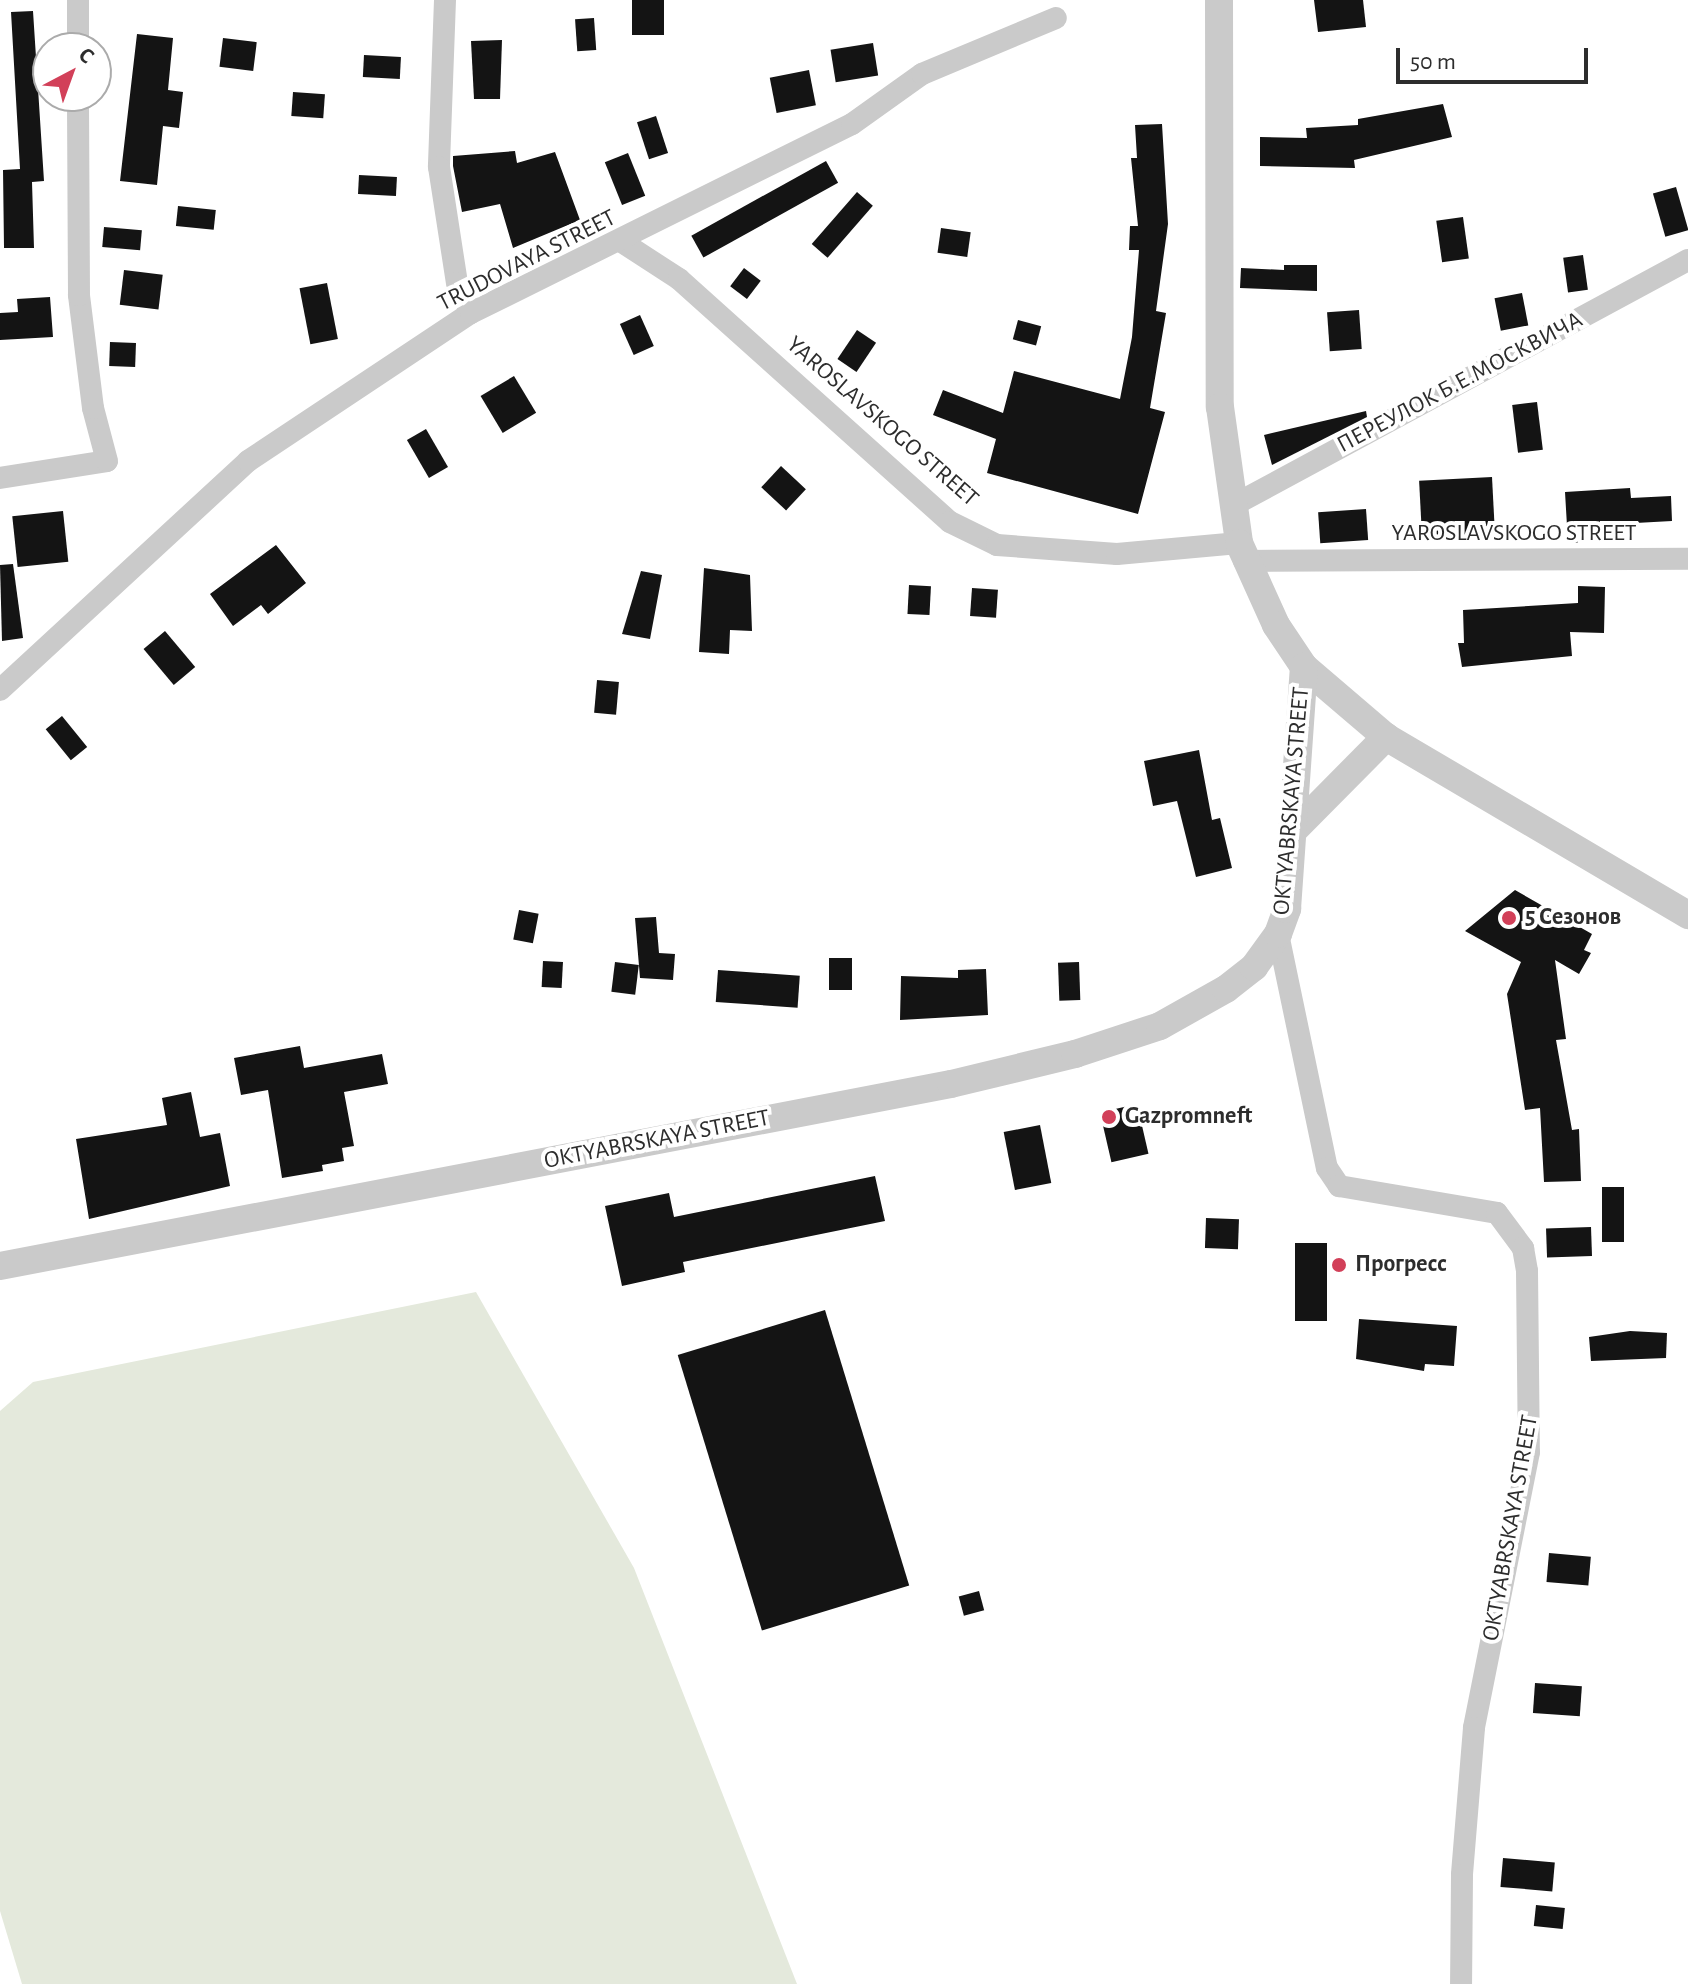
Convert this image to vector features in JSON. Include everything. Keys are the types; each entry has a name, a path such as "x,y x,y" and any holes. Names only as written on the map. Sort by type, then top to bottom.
{"street":[{"path":"78,0 78,32"},
{"path":"445,0 439,167 454,268 471,313"},
{"path":"1219,0 1220,407 1232,506 1242,552 1304,667 1386,737 1688,915"},
{"name":"TRUDOVAYA STREET","path":"0,690 248,461 471,313 622,242 852,124 922,74 1056,18"},
{"path":"0,478 107,461 93,408 79,295 78,112"},
{"name":"YAROSLAVSKOGO STREET","path":"622,242 679,279 950,522 997,545 1117,554 1242,552 1688,559"},
{"name":"ПЕРЕУЛОК Б.Е.МОСКВИЧА","path":"1232,506 1688,260"},
{"name":"OKTYABRSKAYA STREET","path":"0,1266 951,1084 1075,1054 1160,1026 1203,1004 1254,967 1278,934 1287,909 1304,667"},
{"path":"1292,832 1386,737"},
{"name":"OKTYABRSKAYA STREET","path":"1278,934 1327,1168 1339,1186 1497,1213 1523,1248 1527,1271 1533,1412 1529,1452 1474,1728 1462,1875 1461,1984"}],"shaded area":[{"path":"476,1292 634,1568 797,1984 22,1984 0,1911 0,1411 33,1382"}],"building":[{"path":"632,0 664,0 664,35 632,35"},
{"path":"1314,0 1363,0 1366,27 1318,32"},
{"path":"33,11 32,112 40,112 44,181 32,182 34,248 4,248 3,170 20,169 11,12"},
{"path":"594,18 596,50 577,51 575,19"},
{"path":"137,34 173,38 168,90 183,92 179,128 163,126 157,185 120,181"},
{"path":"223,38 257,42 253,71 219,67"},
{"path":"502,40 500,99 474,99 471,41"},
{"path":"873,43 878,76 836,82 831,50"},
{"path":"364,55 401,57 400,79 363,77"},
{"path":"809,70 816,105 777,113 770,78"},
{"path":"293,92 325,94 323,118 291,116"},
{"path":"1443,104 1452,137 1354,160 1355,168 1260,166 1260,137 1307,138 1306,128 1358,125 1358,119"},
{"path":"656,116 668,153 649,159 637,122"},
{"path":"1162,124 1168,224 1156,311 1166,313 1150,408 1165,412 1138,514 987,473 996,439 933,415 943,390 1003,413 1014,371 1120,399 1132,337 1139,250 1129,250 1130,226 1138,226 1131,158 1137,158 1135,125"},
{"path":"515,151 517,163 555,152 580,220 513,248 500,204 462,212 453,156"},
{"path":"628,153 645,196 622,205 605,162"},
{"path":"826,161 838,183 703,258 691,236"},
{"path":"359,175 397,177 396,196 358,194"},
{"path":"1676,187 1688,230 1665,237 1653,194"},
{"path":"857,192 873,206 828,258 812,244"},
{"path":"178,206 216,210 214,230 176,226"},
{"path":"1463,217 1469,259 1442,262 1436,221"},
{"path":"104,227 142,230 140,250 102,247"},
{"path":"941,228 971,232 967,257 938,253"},
{"path":"1583,255 1588,290 1568,292 1563,258"},
{"path":"1284,265 1317,265 1317,291 1240,288 1241,268 1284,270"},
{"path":"744,268 761,281 747,299 730,286"},
{"path":"124,270 163,275 158,309 120,305"},
{"path":"327,283 338,339 310,344 300,288"},
{"path":"1522,293 1528,325 1501,331 1495,298"},
{"path":"50,297 53,337 0,340 0,313 18,312 17,299"},
{"path":"1359,310 1362,349 1330,351 1327,312"},
{"path":"640,315 654,346 634,355 620,324"},
{"path":"1018,320 1041,326 1036,346 1013,339"},
{"path":"857,330 876,343 856,372 837,359"},
{"path":"110,342 136,343 135,367 109,366"},
{"path":"514,376 536,413 503,433 481,396"},
{"path":"1537,402 1543,450 1518,453 1512,405"},
{"path":"1366,411 1367,417 1272,465 1264,435"},
{"path":"426,429 448,467 429,478 407,440"},
{"path":"781,466 806,489 786,510 761,487"},
{"path":"1492,477 1495,536 1422,540 1419,481"},
{"path":"1630,488 1631,498 1671,496 1672,521 1599,525 1600,542 1568,543 1565,492"},
{"path":"1366,509 1368,540 1320,543 1318,512"},
{"path":"63,511 68,562 18,567 12,516"},
{"path":"276,545 306,583 268,614 261,605 233,626 210,594"},
{"path":"13,564 23,638 2,641 0,565"},
{"path":"704,568 750,575 752,631 730,630 729,654 699,652"},
{"path":"641,571 662,575 650,639 622,634"},
{"path":"909,585 931,586 929,615 907,614"},
{"path":"1578,586 1605,587 1604,633 1570,632 1572,656 1462,667 1458,643 1464,643 1463,610 1578,603"},
{"path":"972,588 998,590 996,618 970,616"},
{"path":"165,631 195,667 174,685 144,649"},
{"path":"597,680 619,682 616,715 594,713"},
{"path":"62,716 87,747 71,760 46,729"},
{"path":"1199,750 1212,820 1220,818 1232,868 1196,877 1177,801 1153,806 1144,761"},
{"path":"1515,890 1592,934 1584,950 1591,953 1579,974 1555,960 1566,1039 1556,1040 1572,1130 1579,1129 1581,1181 1544,1182 1540,1108 1525,1110 1507,994 1521,962 1465,931"},
{"path":"519,910 539,914 533,943 513,939"},
{"path":"656,917 659,953 675,954 673,980 640,978 635,918"},
{"path":"829,958 852,958 852,990 829,990"},
{"path":"543,961 563,962 562,988 542,987"},
{"path":"615,962 639,965 635,995 611,992"},
{"path":"1079,962 1080,1000 1059,1001 1058,963"},
{"path":"986,969 988,1015 900,1020 901,976 958,978 958,970"},
{"path":"718,970 800,976 798,1008 716,1002"},
{"path":"300,1046 304,1068 382,1054 388,1084 344,1092 354,1146 342,1148 344,1161 322,1165 323,1171 282,1178 268,1090 241,1095 234,1058"},
{"path":"191,1092 200,1137 220,1133 230,1186 89,1219 76,1139 167,1125 162,1098"},
{"path":"1137,1104 1148,1154 1111,1162 1100,1113"},
{"path":"1040,1125 1051,1183 1015,1190 1004,1132"},
{"path":"875,1176 885,1221 683,1262 685,1272 622,1286 605,1206 669,1193 674,1217"},
{"path":"1602,1187 1624,1187 1624,1242 1602,1242"},
{"path":"1206,1218 1239,1219 1238,1249 1205,1248"},
{"path":"1591,1227 1592,1256 1547,1258 1546,1229"},
{"path":"1295,1243 1327,1243 1327,1321 1295,1321"},
{"path":"825,1310 909,1585 762,1630 678,1355"},
{"path":"1359,1319 1457,1326 1454,1366 1425,1364 1424,1371 1356,1359"},
{"path":"1630,1331 1667,1333 1666,1358 1591,1361 1589,1337"},
{"path":"1549,1553 1591,1557 1588,1586 1546,1582"},
{"path":"979,1591 984,1610 964,1616 959,1596"},
{"path":"1535,1683 1582,1686 1580,1716 1533,1713"},
{"path":"1503,1858 1555,1863 1552,1891 1500,1887"},
{"path":"1536,1905 1565,1908 1563,1929 1534,1926"}],"place":[{"name":"5 Сезонов","path":"1509,918"},
{"name":"Gazpromneft","path":"1109,1117"},
{"name":"Прогресс","path":"1339,1265"}]}
